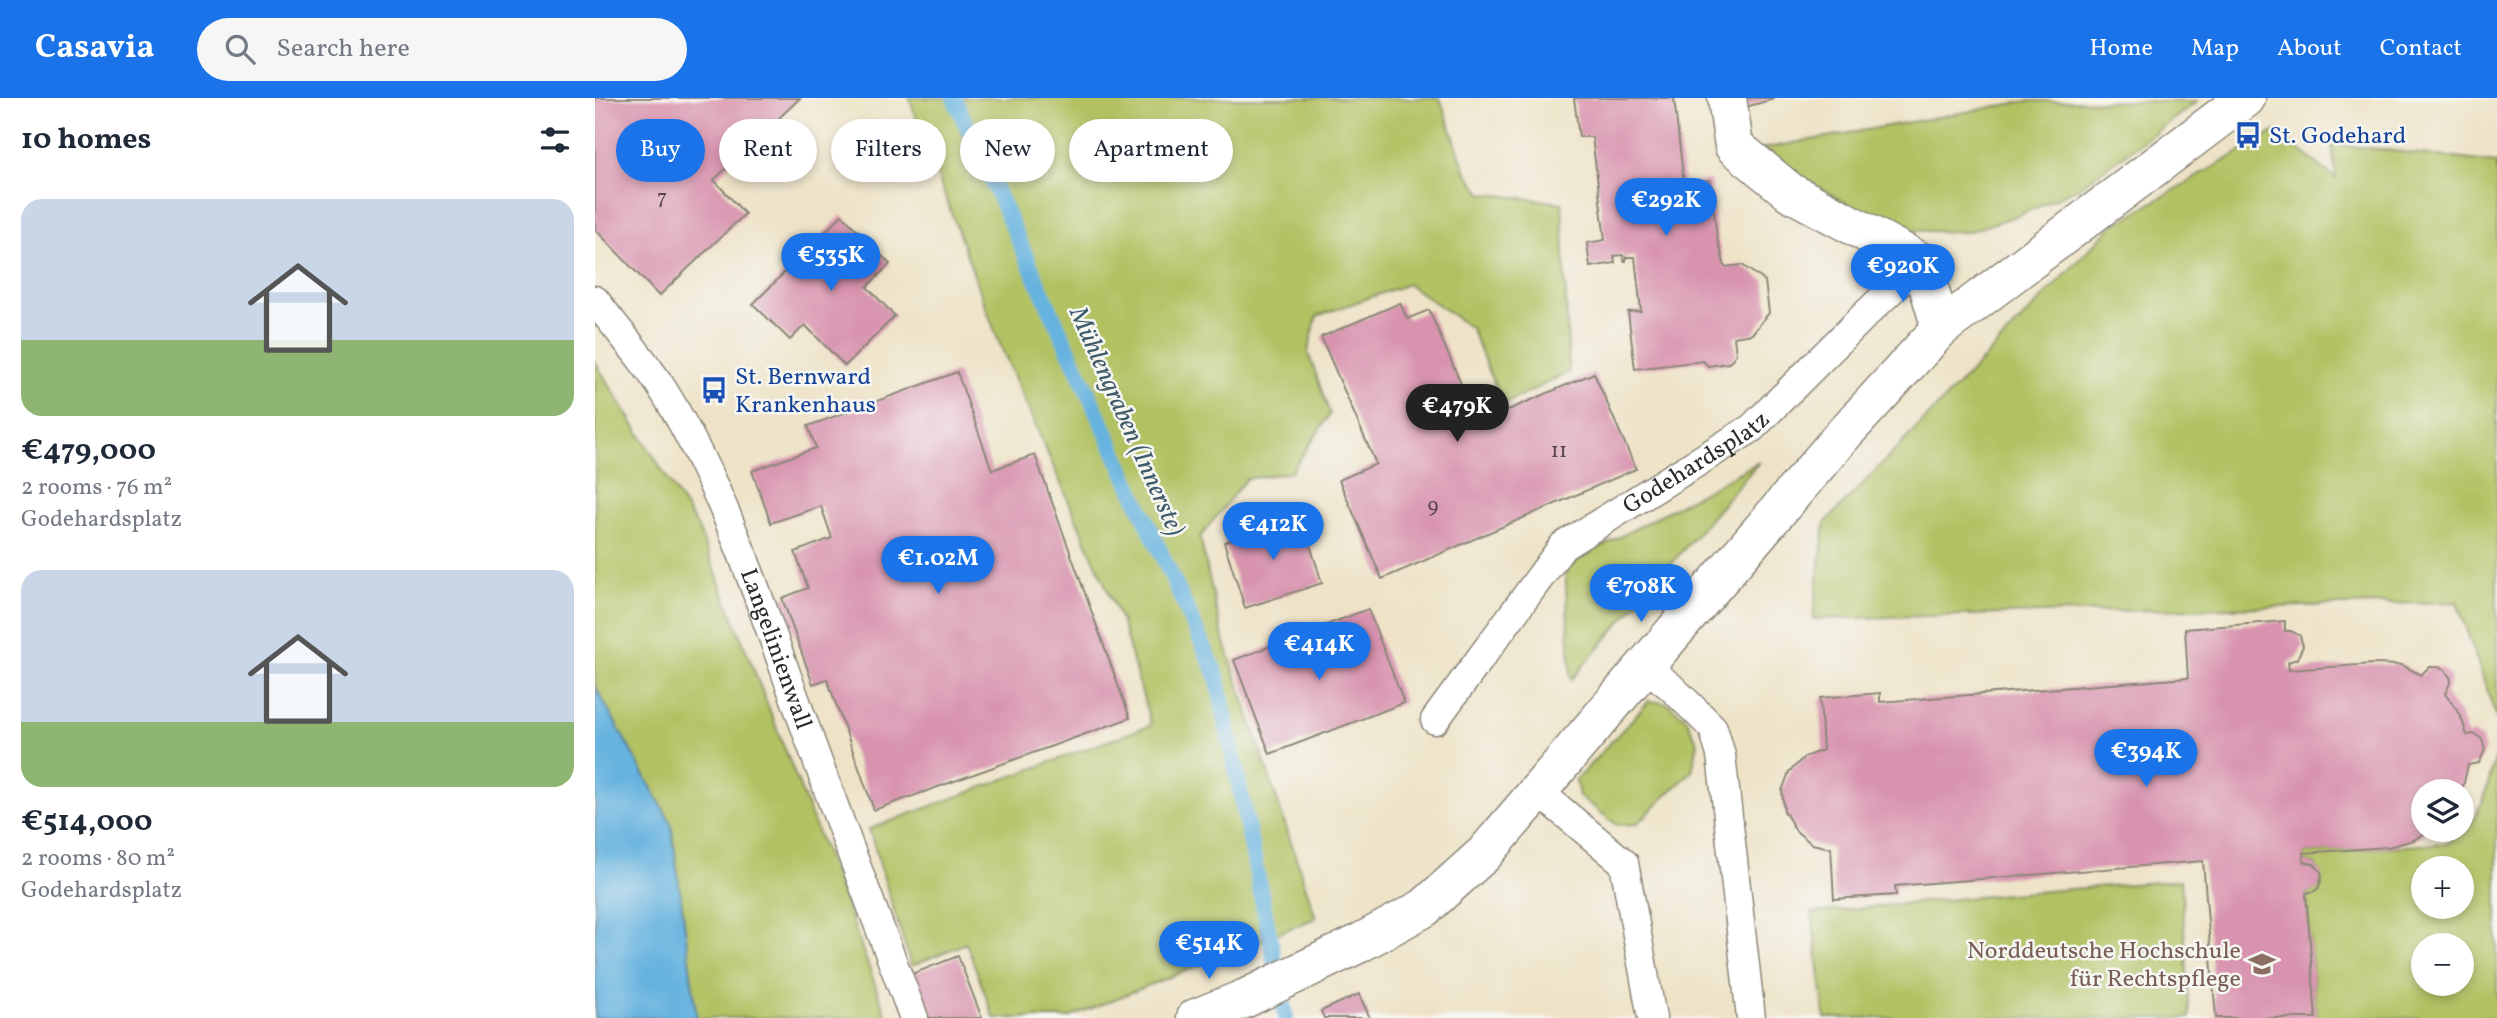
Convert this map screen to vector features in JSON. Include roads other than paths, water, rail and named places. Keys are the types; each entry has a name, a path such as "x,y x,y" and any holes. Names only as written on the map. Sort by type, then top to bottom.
{"street":[{"path":"1727,98 1734,146 1790,192 1921,262 1941,328"},
{"path":"1196,1018 1244,999 1358,944 1424,908 1484,854 1832,447 1941,328 2246,98"}],"lane":[{"name":"Godehardsplatz","path":"1435,720 1563,547 1752,428 1921,262"},
{"name":"Langelinienwall","path":"595,300 644,361 665,393 713,482 740,546 840,826 914,1018"},
{"path":"1644,666 1671,687 1713,728 1721,755 1751,1018"},
{"path":"1539,792 1624,863 1652,1018"}],"water":[{"path":"595,686 671,823 697,1018 595,1018"}],"waterway":[{"name":"Mühlengraben (Innerste)","path":"954,98 1217,676 1286,1018"}],"place":[{"name":"St. Godehard","path":"2248,135"},
{"name":"St. Bernward Krankenhaus","path":"714,390"},
{"name":"Norddeutsche Hochschule für Rechtspflege","path":"2262,964"}]}
